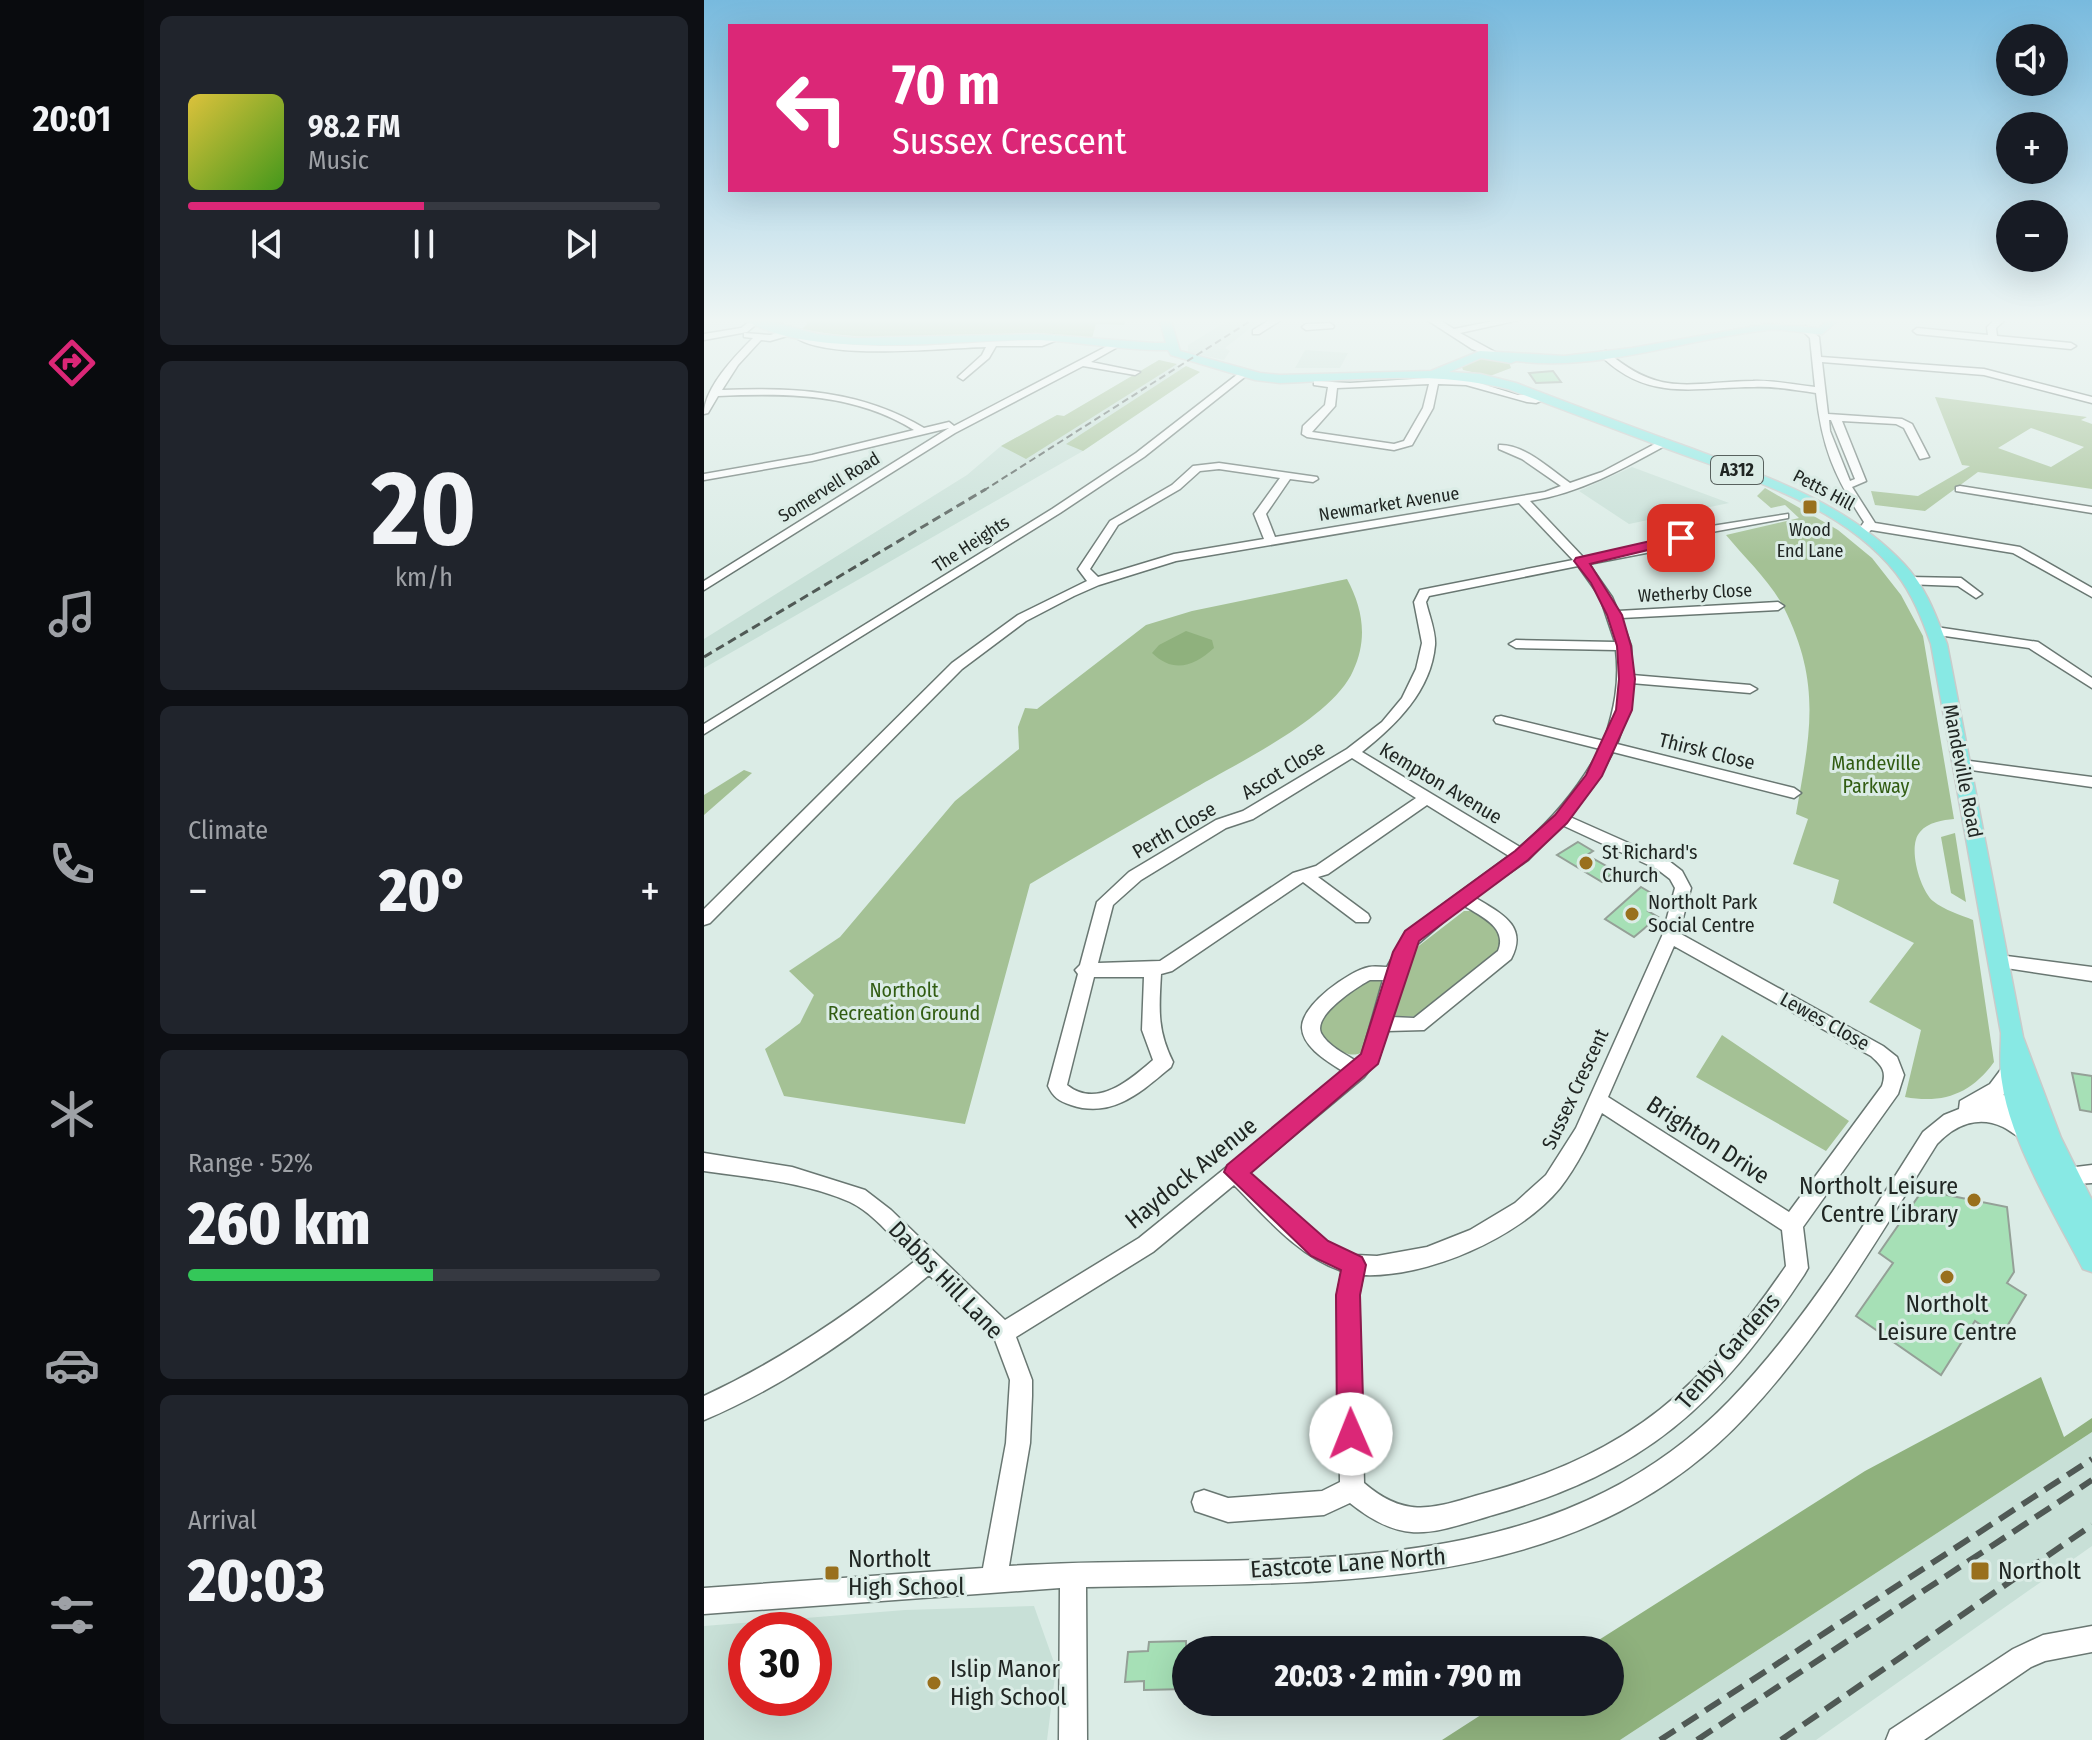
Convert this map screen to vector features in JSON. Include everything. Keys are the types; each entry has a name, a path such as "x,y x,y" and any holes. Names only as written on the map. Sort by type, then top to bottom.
{"main road":[{"name":"Petts Hill","path":"1546,399 1788,490 1866,530"},
{"name":"Mandeville Road","path":"1866,530 1909,581 1936,631 2012,1033 2031,1115"},
{"name":"Mandeville Road","path":"2012,1033 2012,1069 2092,1260"},
{"name":"Mandeville Road","path":"2057,1176 2092,1227"}],"street":[{"path":"846,399 885,412 929,444"},
{"name":"Somervell Road","path":"704,586 929,444 1011,399"},
{"name":"The Heights","path":"704,730 940,586 1068,503 1140,455 1214,399"},
{"path":"1331,399 1330,406 1307,428 1307,434 1394,447 1408,443 1430,399"},
{"path":"1822,399 1861,482 1846,486 1866,530 2016,550 2086,584 2092,593"},
{"path":"1829,417 1898,421 1908,426 1924,457"},
{"path":"704,477 965,423"},
{"name":"Newmarket Avenue","path":"1095,582 1174,558 1523,501 1606,474 1664,442"},
{"path":"1503,447 1526,457 1570,488"},
{"path":"704,919 957,666 1022,618 1095,582 1084,569 1114,523 1176,487 1197,468 1219,466 1313,479"},
{"path":"1271,542 1260,514 1287,476"},
{"path":"1960,489 2092,510"},
{"name":"Haydock Avenue","path":"1003,1333 1146,1245 1357,1072 1370,1058 1395,975 1412,936 1522,856 1561,819 1594,776 1624,710 1627,679 1624,646 1615,615 1597,582 1523,501"},
{"path":"1580,561 1662,546 1699,531 1784,516"},
{"name":"Kempton Avenue","path":"1522,856 1352,752 1387,725 1417,684 1429,643 1420,602 1424,593 1580,561"},
{"path":"1909,581 1961,582 1976,594"},
{"name":"Wetherby Close","path":"1615,615 1778,606"},
{"path":"1936,631 2033,645 2092,684"},
{"path":"1516,644 1624,646"},
{"path":"1627,679 1750,689"},
{"name":"Thirsk Close","path":"1501,720 1794,793"},
{"name":"Ascot Close","path":"1234,819 1248,815 1352,752"},
{"path":"1962,765 2092,782"},
{"path":"1084,970 1153,970 1166,966 1426,798"},
{"name":"Perth Close","path":"1153,970 1152,1046 1164,1062 1119,1097 1068,1099 1057,1086 1084,970 1105,902 1135,876 1234,819"},
{"name":"Sussex Crescent","path":"1354,1265 1403,1261 1456,1248 1539,1196 1567,1162 1670,936 1683,888 1676,875 1663,865 1561,819"},
{"path":"1308,876 1362,918"},
{"path":"1381,1024 1418,1025 1505,955 1512,935 1505,926 1465,899"},
{"name":"Lewes Close","path":"1670,936 1877,1051 1890,1062 1895,1075 1891,1089 1792,1225"},
{"path":"1999,961 2092,974"},
{"path":"1357,1072 1319,1042 1312,1032 1311,1021 1316,1011 1363,975 1395,975"},
{"name":"Eastcote Lane North","path":"704,1601 994,1579 1327,1569 1424,1561 1510,1542 1593,1512 1650,1481 1692,1450 1777,1364 1872,1229 1930,1138 1997,1089 2012,1069"},
{"name":"Brighton Drive","path":"1596,1099 1792,1225"},
{"path":"1959,1114 1996,1101 2031,1115"},
{"path":"1959,1114 1992,1114 2012,1121 2031,1115"},
{"name":"Dabbs Hill Lane","path":"704,1162 792,1176 858,1196 884,1216 928,1263 1003,1333 1021,1380 1021,1396 1018,1443 994,1579"},
{"path":"1204,1502 1228,1510 1324,1503 1352,1489 1348,1295 1354,1265 1319,1248 1235,1172"},
{"path":"2057,1176 2092,1174"},
{"name":"Tenby Gardens","path":"1352,1489 1369,1505 1398,1517 1427,1521 1518,1497 1632,1446 1671,1416 1714,1375 1777,1298 1797,1268 1792,1225"},
{"path":"704,1408 812,1353 858,1321 928,1263"},
{"path":"1073,1575 1073,1740"},
{"path":"1900,1740 2022,1658 2043,1648 2092,1639"}],"shaded area":[{"path":"1092,399 1160,399 1083,451 704,668 704,639 967,475 1001,446 1057,415 1064,416"},
{"path":"1632,467 1729,503 1629,524 1579,491"},
{"path":"2092,1432 2092,1546 1816,1740 1620,1740"},
{"name":"Islip Manor High School","path":"1034,1606 1056,1668 1047,1740 704,1740 704,1626 728,1624 728,1716 832,1716 832,1616"}],"green space":[{"path":"1092,399 1121,399 1026,459 1001,446 1057,415 1064,416"},
{"path":"1135,399 1160,399 1083,451 1066,444"},
{"path":"1936,399 2087,417 2081,420 2092,424 2092,489 1978,472 1925,511 1875,505 1871,491 1918,496 1970,466 1962,465","holes":["2031,428 2084,447 2051,467 1998,448"]},
{"name":"Mandeville Parkway","path":"1765,488 1838,530 1872,558 1901,595 1923,636 1954,819 1936,822 1923,829 1916,839 1915,857 1924,888 1933,901 1973,920 1994,1062 1976,1082 1955,1094 1932,1099 1905,1097 1921,1030 1869,1002 1914,943 1833,903 1839,880 1793,864 1808,819 1796,814 1810,710 1804,661 1779,598 1726,535 1799,518 1785,505 1771,508 1757,496"},
{"name":"Northolt Recreation Ground","path":"1347,579 1360,613 1361,647 1353,671 1342,689 1325,706 1254,755 1030,884 965,1124 784,1096 765,1049 800,1023 814,995 789,971 840,937 955,801 1019,749 1018,727 1025,708 1037,709 1146,625 1192,611"},
{"path":"1186,631 1212,640 1214,648 1184,665 1168,664 1152,653 1159,645"},
{"path":"744,770 752,773 704,815 704,795"},
{"path":"1955,833 1966,902 1951,893 1941,837"},
{"path":"1464,911 1475,911 1501,929 1501,951 1419,1017 1377,1015 1363,1052 1345,1053 1320,1033 1321,1012 1365,978 1404,983 1416,948"},
{"path":"1722,1035 1849,1121 1826,1151 1696,1077"},
{"path":"2041,1377 2064,1437 2092,1418 2092,1432 1620,1740 1442,1740 1479,1716 1624,1716 1624,1636 1605,1636 1865,1471"}],"building":[{"name":"St Richard's Church","path":"1578,842 1593,851 1587,855 1615,871 1602,882 1557,855"},
{"name":"Northolt Park Social Centre","path":"1641,887 1661,899 1648,911 1658,917 1634,937 1605,919"},
{"path":"2072,1073 2092,1076 2092,1112 2080,1110"},
{"name":"Northolt Leisure Centre","path":"1929,1181 1947,1195 2007,1207 2014,1272 2007,1283 2026,1295 2000,1338 1975,1321 1941,1375 1856,1316 1893,1263 1879,1253"},
{"path":"1172,1641 1172,1689 1144,1690 1144,1681 1125,1682 1128,1652 1148,1651 1149,1642"}],"railway":[{"path":"983,491 1127,399"},
{"path":"704,657 986,489"},
{"path":"1660,1740 2092,1459"},
{"path":"1697,1740 2092,1480"},
{"path":"1781,1740 2092,1525"}],"place":[{"name":"Wood End Lane","path":"1810,507"},
{"name":"St Richard's Church","path":"1586,863"},
{"name":"Northolt Park Social Centre","path":"1632,914"},
{"name":"Northolt Leisure Centre Library","path":"1974,1200"},
{"name":"Northolt Leisure Centre","path":"1947,1277"},
{"name":"Northolt","path":"1980,1571"},
{"name":"Northolt High School","path":"832,1573"},
{"name":"Islip Manor High School","path":"934,1683"}],"route":[{"path":"1351,1434 1348,1295 1354,1265 1319,1248 1235,1172 1370,1058 1402,952 1412,936 1522,856 1561,819 1594,776 1624,710 1627,679 1624,646 1615,615 1597,582 1580,561 1662,546 1681,538"}]}
